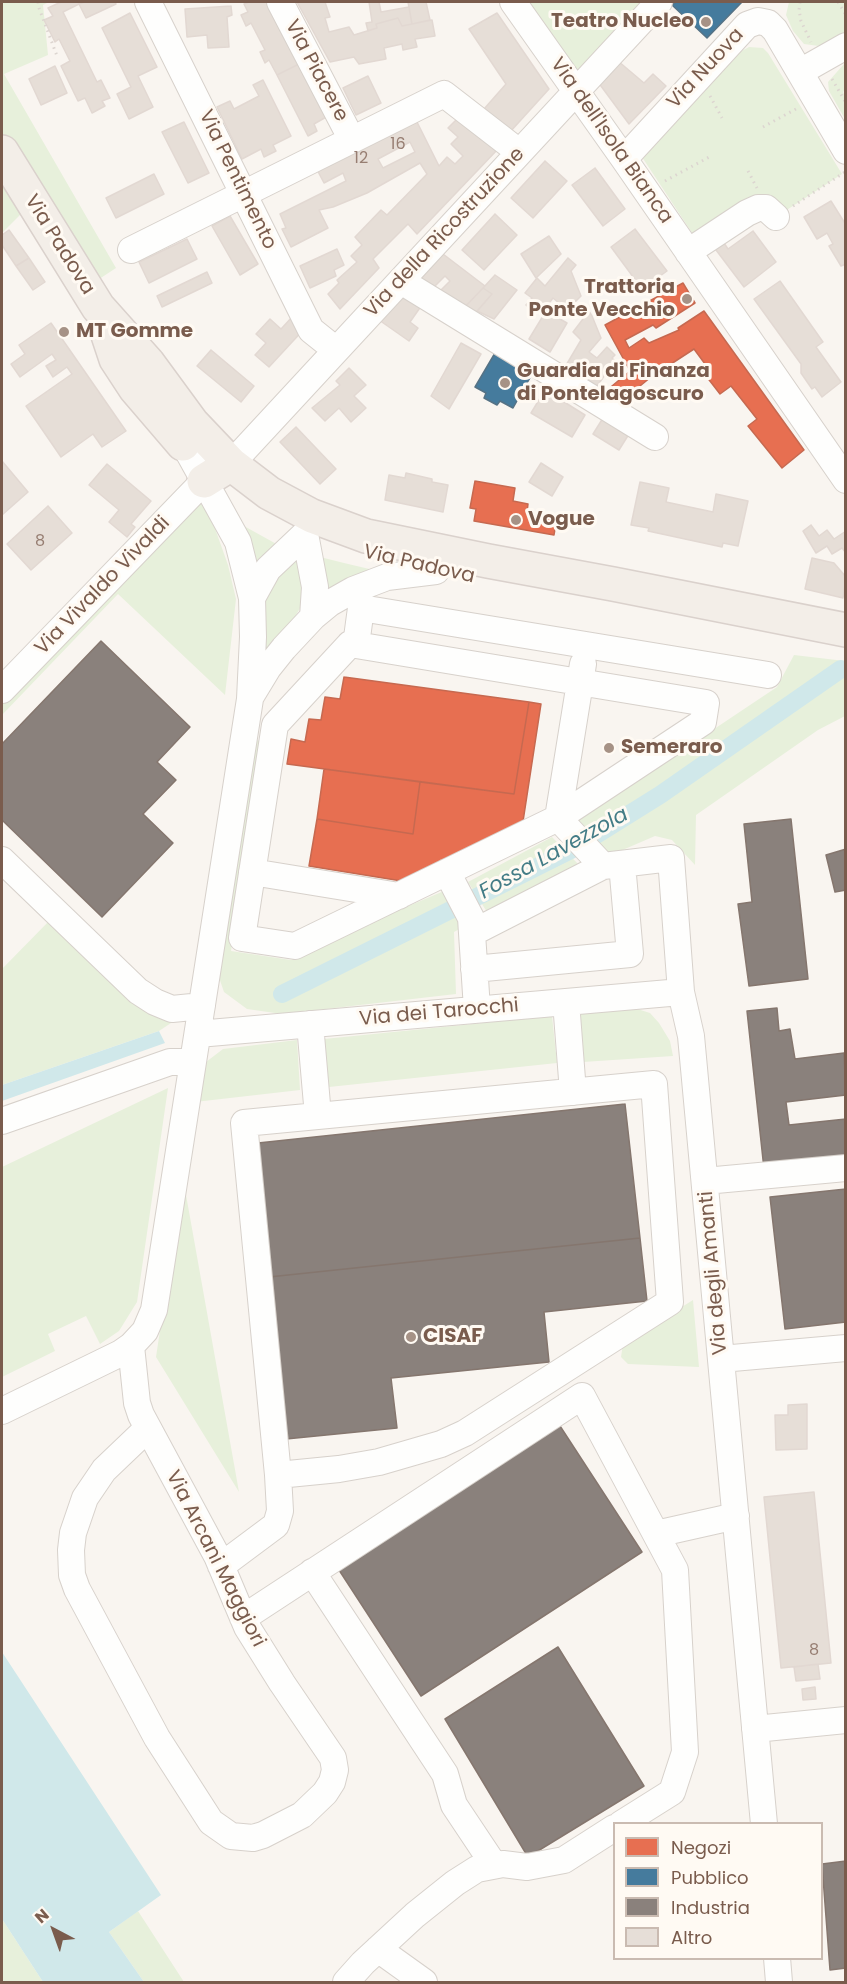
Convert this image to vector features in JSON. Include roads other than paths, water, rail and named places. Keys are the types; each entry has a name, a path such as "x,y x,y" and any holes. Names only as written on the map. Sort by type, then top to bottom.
{"main road":[{"name":"Via Padova","path":"2,152 98,307 148,363 192,423 216,473"},
{"name":"Via Padova","path":"98,307 116,359 135,388 186,448 249,503 308,525 379,558 436,572 612,593"},
{"name":"Via Padova","path":"308,525 488,561 612,593 735,617 846,630"},
{"name":"Via Padova","path":"735,617 846,650"}],"street":[{"name":"Via Pentimento","path":"148,2 311,330 336,350"},
{"name":"Via Piacere","path":"280,2 352,140"},
{"name":"Via dell'Isola Bianca","path":"513,2 846,480"},
{"name":"Via della Ricostruzione","path":"216,473 336,350 660,2"},
{"name":"Via Nuova","path":"775,2 775,30"},
{"name":"Via Nuova","path":"624,159 747,25 761,21 770,24 775,30"},
{"path":"775,30 846,151"},
{"path":"800,72 846,46"},
{"name":"Via Piacere","path":"131,250 444,94 519,152"},
{"path":"688,252 758,208 766,208 776,217"},
{"path":"401,280 655,437"},
{"path":"2,1411 120,1353 145,1331 154,1310 248,710 252,598 238,542 216,473"},
{"name":"Via Vivaldo Vivaldi","path":"2,690 216,473"},
{"path":"252,598 268,569 308,525"},
{"path":"308,525 315,587 313,617"},
{"path":"248,710 268,668 313,617 330,603 353,590 387,577 436,572"},
{"path":"356,645 361,608 768,675"},
{"path":"706,703 350,644 275,725 242,938 295,946 399,896 452,882 564,825 703,722 712,666"},
{"path":"564,825 586,645"},
{"path":"248,710 275,725"},
{"path":"474,969 630,954 605,860 564,825"},
{"name":"Via degli Amanti","path":"605,860 671,858 681,992 691,1036 705,1181 764,1822"},
{"path":"2,860 138,992 172,1009 202,1006"},
{"path":"472,925 605,860"},
{"path":"252,872 399,896"},
{"path":"452,882 472,925 477,1009"},
{"name":"Via dei Tarocchi","path":"198,1034 681,992"},
{"path":"566,1002 573,1092"},
{"path":"310,1024 318,1116"},
{"path":"2,1120 170,1062 193,1062"},
{"path":"221,1566 276,1525 280,1511 244,1123 654,1084 670,1302 457,1437 409,1455 379,1462 339,1469 278,1475"},
{"path":"705,1181 846,1168"},
{"path":"722,1359 846,1348"},
{"name":"Via Arcani Maggiori","path":"120,1353 147,1428 221,1566 256,1644 333,1758 335,1770 332,1782 316,1803 287,1824 263,1835 242,1838 231,1836 211,1822 157,1738 77,1589 72,1575 70,1563 73,1533 85,1497 104,1470 147,1428"},
{"path":"243,1618 582,1396 675,1570 685,1752 672,1792 624,1822"},
{"path":"656,1534 736,1516"},
{"path":"312,1572 445,1774 454,1805 494,1865"},
{"path":"755,1729 846,1720"},
{"path":"346,1983 415,1915 455,1883 477,1869 503,1864 526,1867 564,1860 613,1829"},
{"path":"378,1949 424,1983"},
{"path":"777,1960 780,1983"}],"water":[{"path":"159,1031 165,1043 2,1101 2,1085"},
{"path":"2,1652 161,1895 109,1932 144,1982 43,1982 2,1919"}],"waterway":[{"name":"Fossa Lavezzola","path":"282,994 575,848 660,795 841,669"}],"place":[{"name":"Teatro Nucleo","path":"706,22"},
{"name":"Trattoria Ponte Vecchio","path":"687,299"},
{"name":"MT Gomme","path":"64,332"},
{"name":"Guardia di Finanza di Pontelagoscuro","path":"505,383"},
{"name":"Vogue","path":"516,520"},
{"name":"Semeraro","path":"609,748"},
{"name":"CISAF","path":"411,1337"}]}
